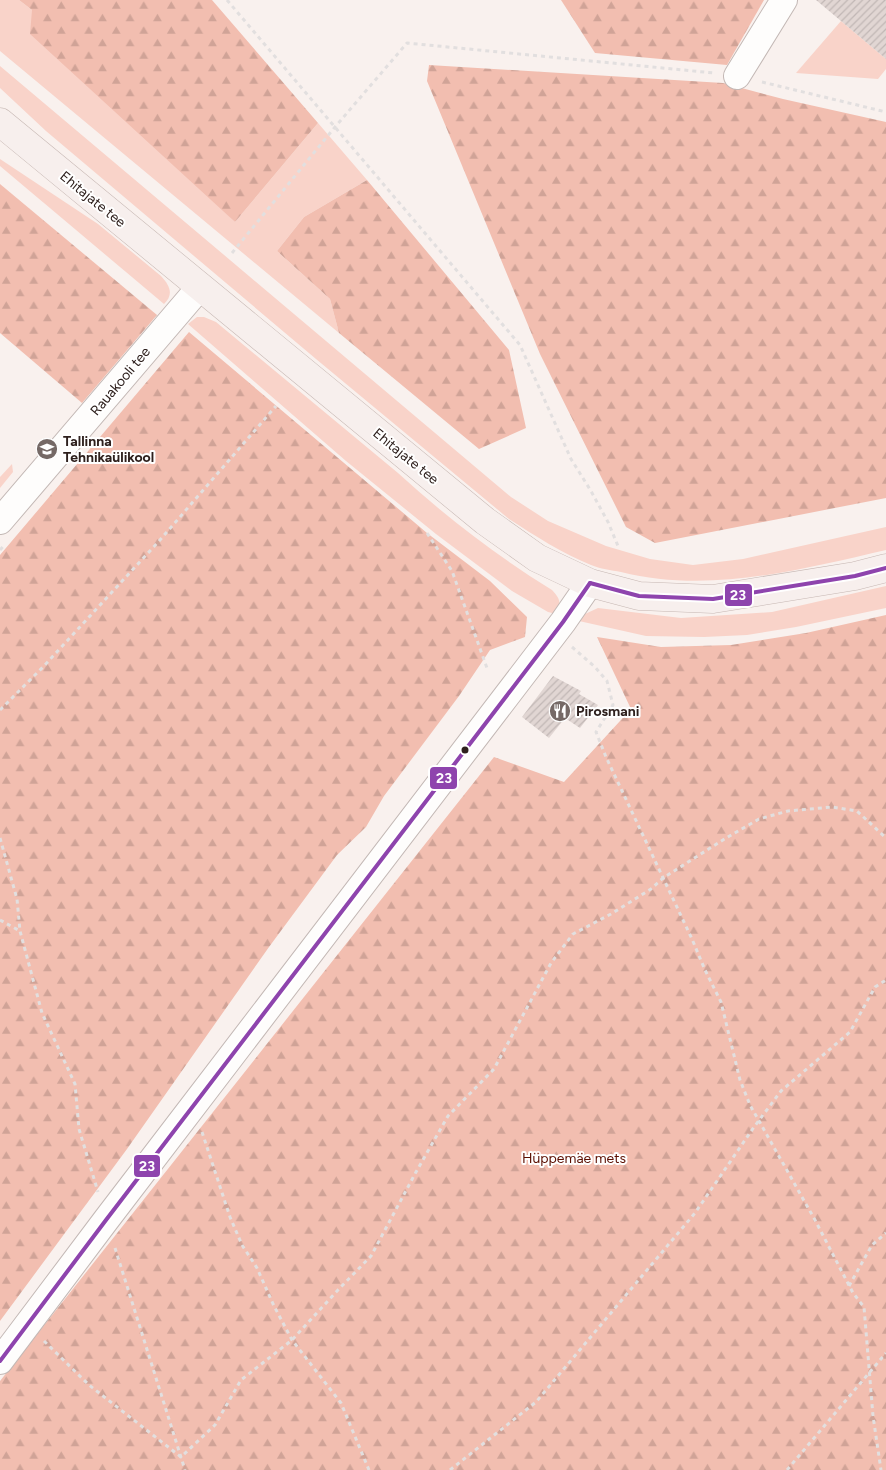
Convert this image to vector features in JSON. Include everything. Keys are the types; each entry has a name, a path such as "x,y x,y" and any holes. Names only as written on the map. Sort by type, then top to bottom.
{"main road":[{"name":"Ehitajate tee","path":"0,122 485,521 537,558 590,583 639,596 713,600 855,576 886,568"}],"street":[{"path":"737,76 784,0"},
{"name":"Rauakooli tee","path":"0,521 200,287"},
{"path":"0,1361 554,633 590,583"}],"path":[{"path":"227,0 520,345 571,458 600,506 618,546"},
{"path":"232,253 335,127 407,43 737,76 886,112"},
{"path":"0,710 43,667 160,540 276,406"},
{"path":"427,533 452,572 487,668"},
{"path":"554,633 596,667 607,682 614,705 596,732 721,1002 740,1080 750,1105 850,1286 864,1307 873,1416 881,1470"},
{"path":"181,1457 215,1426 241,1380 292,1340 371,1256 448,1116 494,1069 551,963 573,934 651,890 663,878 759,819 788,811 832,807 857,811 886,838"},
{"path":"0,838 17,899 20,931 42,1013 75,1084 80,1129 106,1220 186,1470"},
{"path":"0,920 20,931"},
{"path":"450,1470 536,1402 695,1213 781,1091 850,1032 875,987 886,980"},
{"path":"194,1106 230,1217 242,1245 258,1268 274,1306 292,1340 341,1403 369,1470"},
{"path":"850,1286 872,1244 886,1233"},
{"path":"28,1324 89,1385 181,1457"},
{"path":"787,1470 886,1353"}],"shaded area":[{"path":"0,0 19,0 32,10 235,222 318,123 367,180 304,217 277,251 330,299 339,333 0,51"},
{"path":"841,21 886,59 886,69 878,79 796,73"},
{"path":"0,66 511,497 548,521 606,546 650,559 693,565 743,559 886,527 886,550 787,572 721,580 687,581 654,578 602,568 559,550 509,519 46,131 0,88"},
{"path":"0,159 98,224 161,276 170,290 169,297 164,304 0,166"},
{"path":"197,317 204,317 216,322 453,520 511,564 552,590 559,601 556,614 548,612 512,591 436,534 346,461 188,324"},
{"path":"12,464 13,472 0,488 0,477"},
{"path":"886,586 886,608 747,635 704,637 646,636 579,621 585,614 598,608 681,618 772,612"}],"green space":[{"path":"19,0 212,0 318,123 235,222 30,34 32,10"},
{"path":"561,0 764,0 727,65 595,53"},
{"path":"429,65 723,83 783,99 886,122 886,498 655,543 626,527 540,354 427,81"},
{"path":"367,180 509,350 526,428 479,449 339,333 330,299 277,251 304,217"},
{"path":"0,184 157,315 82,403 0,333"},
{"path":"189,332 427,533 490,581 527,617 525,637 490,650 459,696 384,796 366,827 337,855 269,947 127,1149 0,1321 0,555"},
{"name":"Hüppemäe mets","path":"886,615 886,1470 0,1470 0,1381 494,757 564,782 631,709 597,637 661,647 731,645 806,633"}],"building":[{"path":"816,0 886,0 886,59 841,21"},
{"name":"Pirosmani","path":"553,676 581,691 579,694 598,705 580,728 565,718 549,738 522,717"}],"transit line":[{"name":"23","path":"590,583 639,596 713,599 855,576 886,568"},
{"name":"23","path":"0,1361 563,622 590,583"}],"place":[{"name":"Tallinna Tehnikaülikool","path":"47,449"},
{"name":"Pirosmani","path":"560,711"}]}
